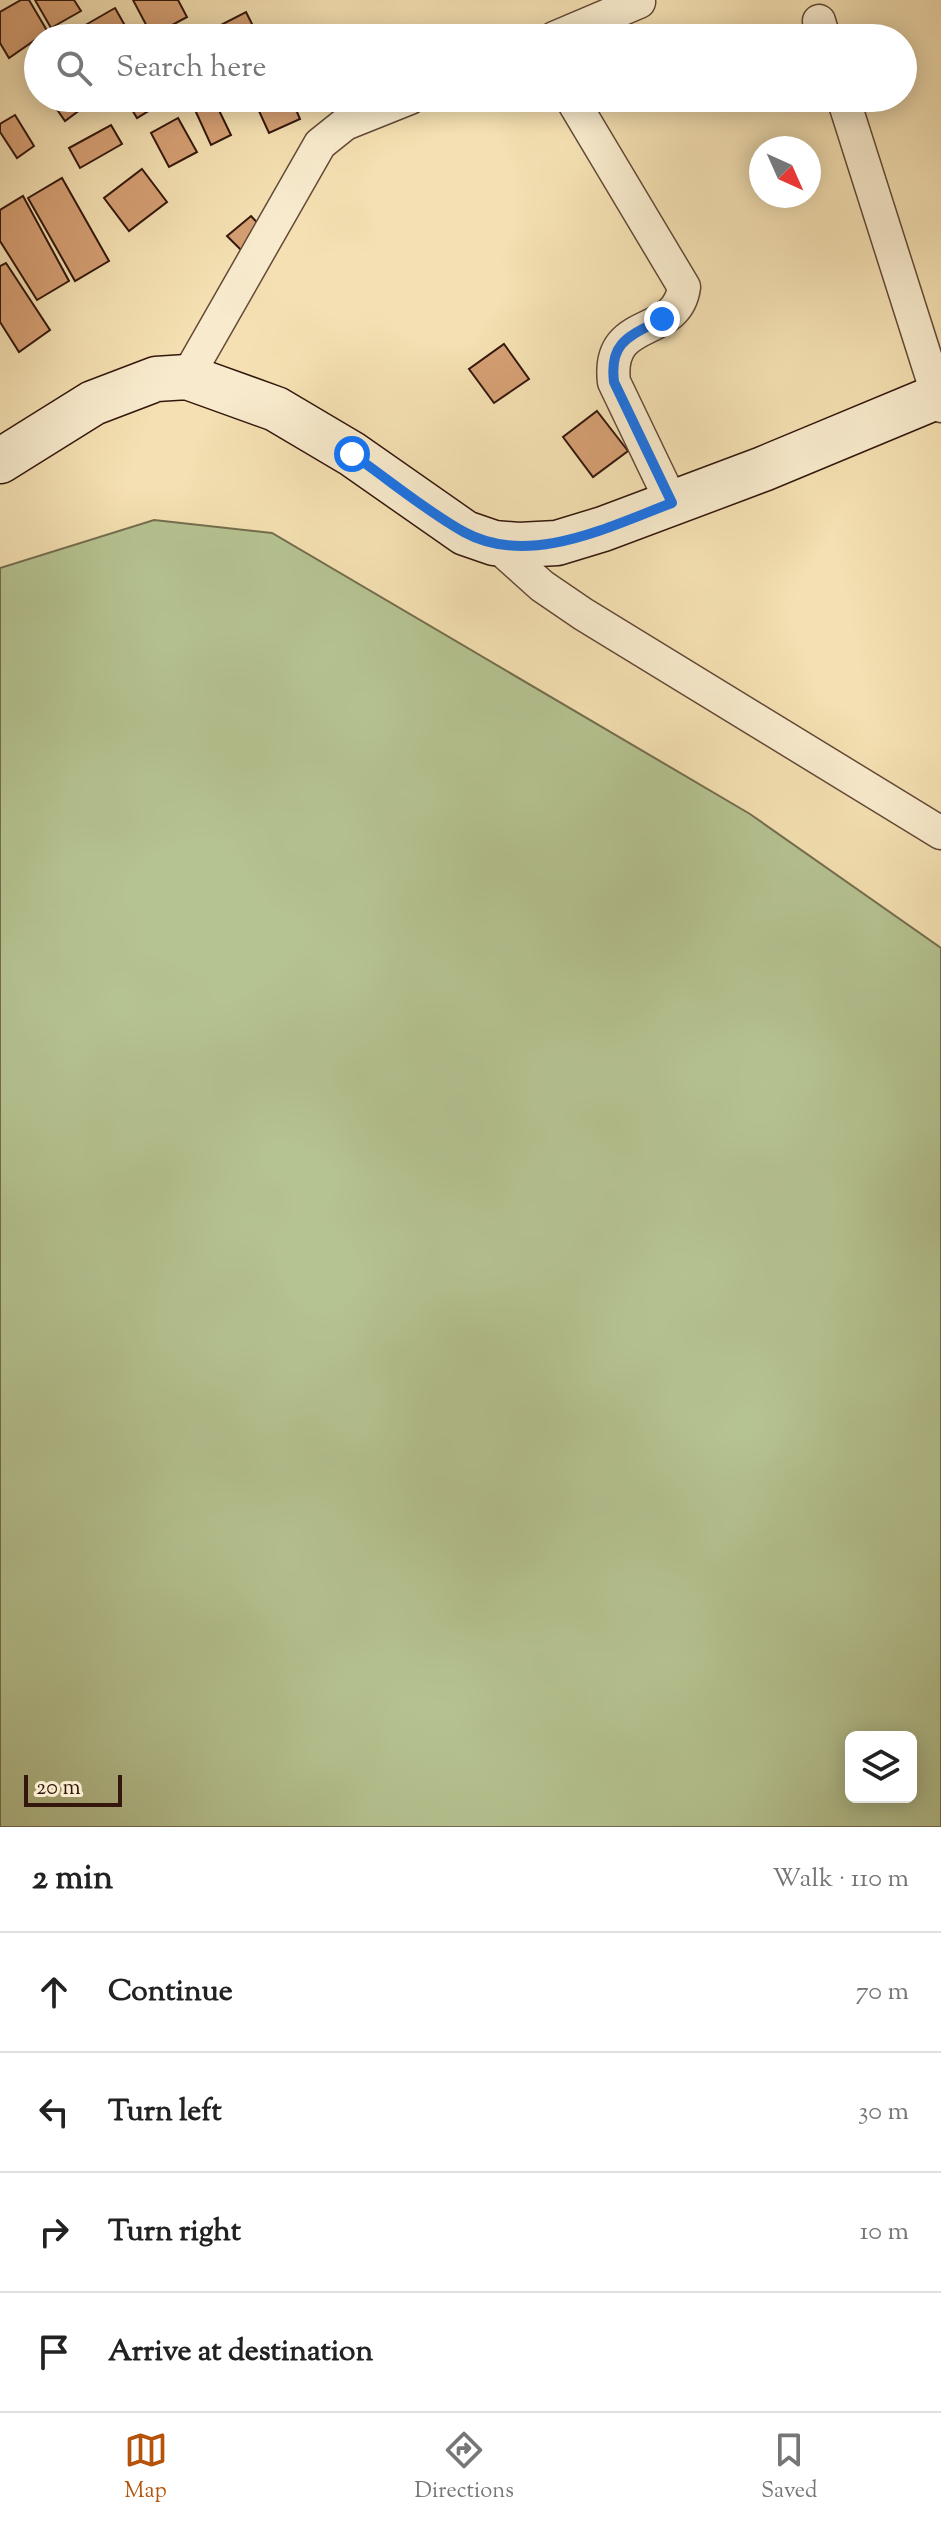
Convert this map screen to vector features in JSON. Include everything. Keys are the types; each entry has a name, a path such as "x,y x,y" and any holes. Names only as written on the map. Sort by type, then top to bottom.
{"main road":[{"path":"4,450 114,394 156,379 187,377 276,409 352,454 465,533 494,543 557,543 672,503 940,400"}],"street":[{"path":"587,24 639,2"},
{"path":"187,377 320,144 345,124 375,112"},
{"path":"579,112 684,287 678,307 629,336 617,348 612,364 614,382 672,503"},
{"path":"847,112 940,400"},
{"path":"494,543 542,586 583,614 941,833"}],"green space":[{"path":"154,520 272,533 750,814 941,948 941,1827 0,1827 0,568"}],"building":[{"path":"21,0 29,0 43,24 24,24 24,48 9,58 0,43 0,12"},
{"path":"35,0 74,0 81,11 58,24 49,24"},
{"path":"133,0 178,0 187,17 174,24 146,24"},
{"path":"115,8 124,24 87,24"},
{"path":"246,12 252,24 223,24"},
{"path":"59,112 77,112 65,121"},
{"path":"133,112 147,112 137,118"},
{"path":"196,112 220,112 231,135 211,145"},
{"path":"259,112 297,112 300,119 269,133"},
{"path":"15,115 34,146 17,158 0,132 0,124"},
{"path":"178,118 197,152 169,167 151,133"},
{"path":"111,125 122,144 80,168 69,148"},
{"path":"142,169 167,202 129,231 104,198"},
{"path":"62,178 109,261 75,281 28,198"},
{"path":"23,196 69,281 37,300 0,241 0,210"},
{"path":"251,216 265,231 242,251 227,236"},
{"path":"6,263 50,330 19,352 0,322 0,266"},
{"path":"504,344 529,379 494,403 469,369"},
{"path":"597,411 628,451 593,477 563,437"}],"route":[{"path":"352,454 465,533 494,543 557,543 672,503 614,382 612,364 617,348 629,336 662,319"}]}
